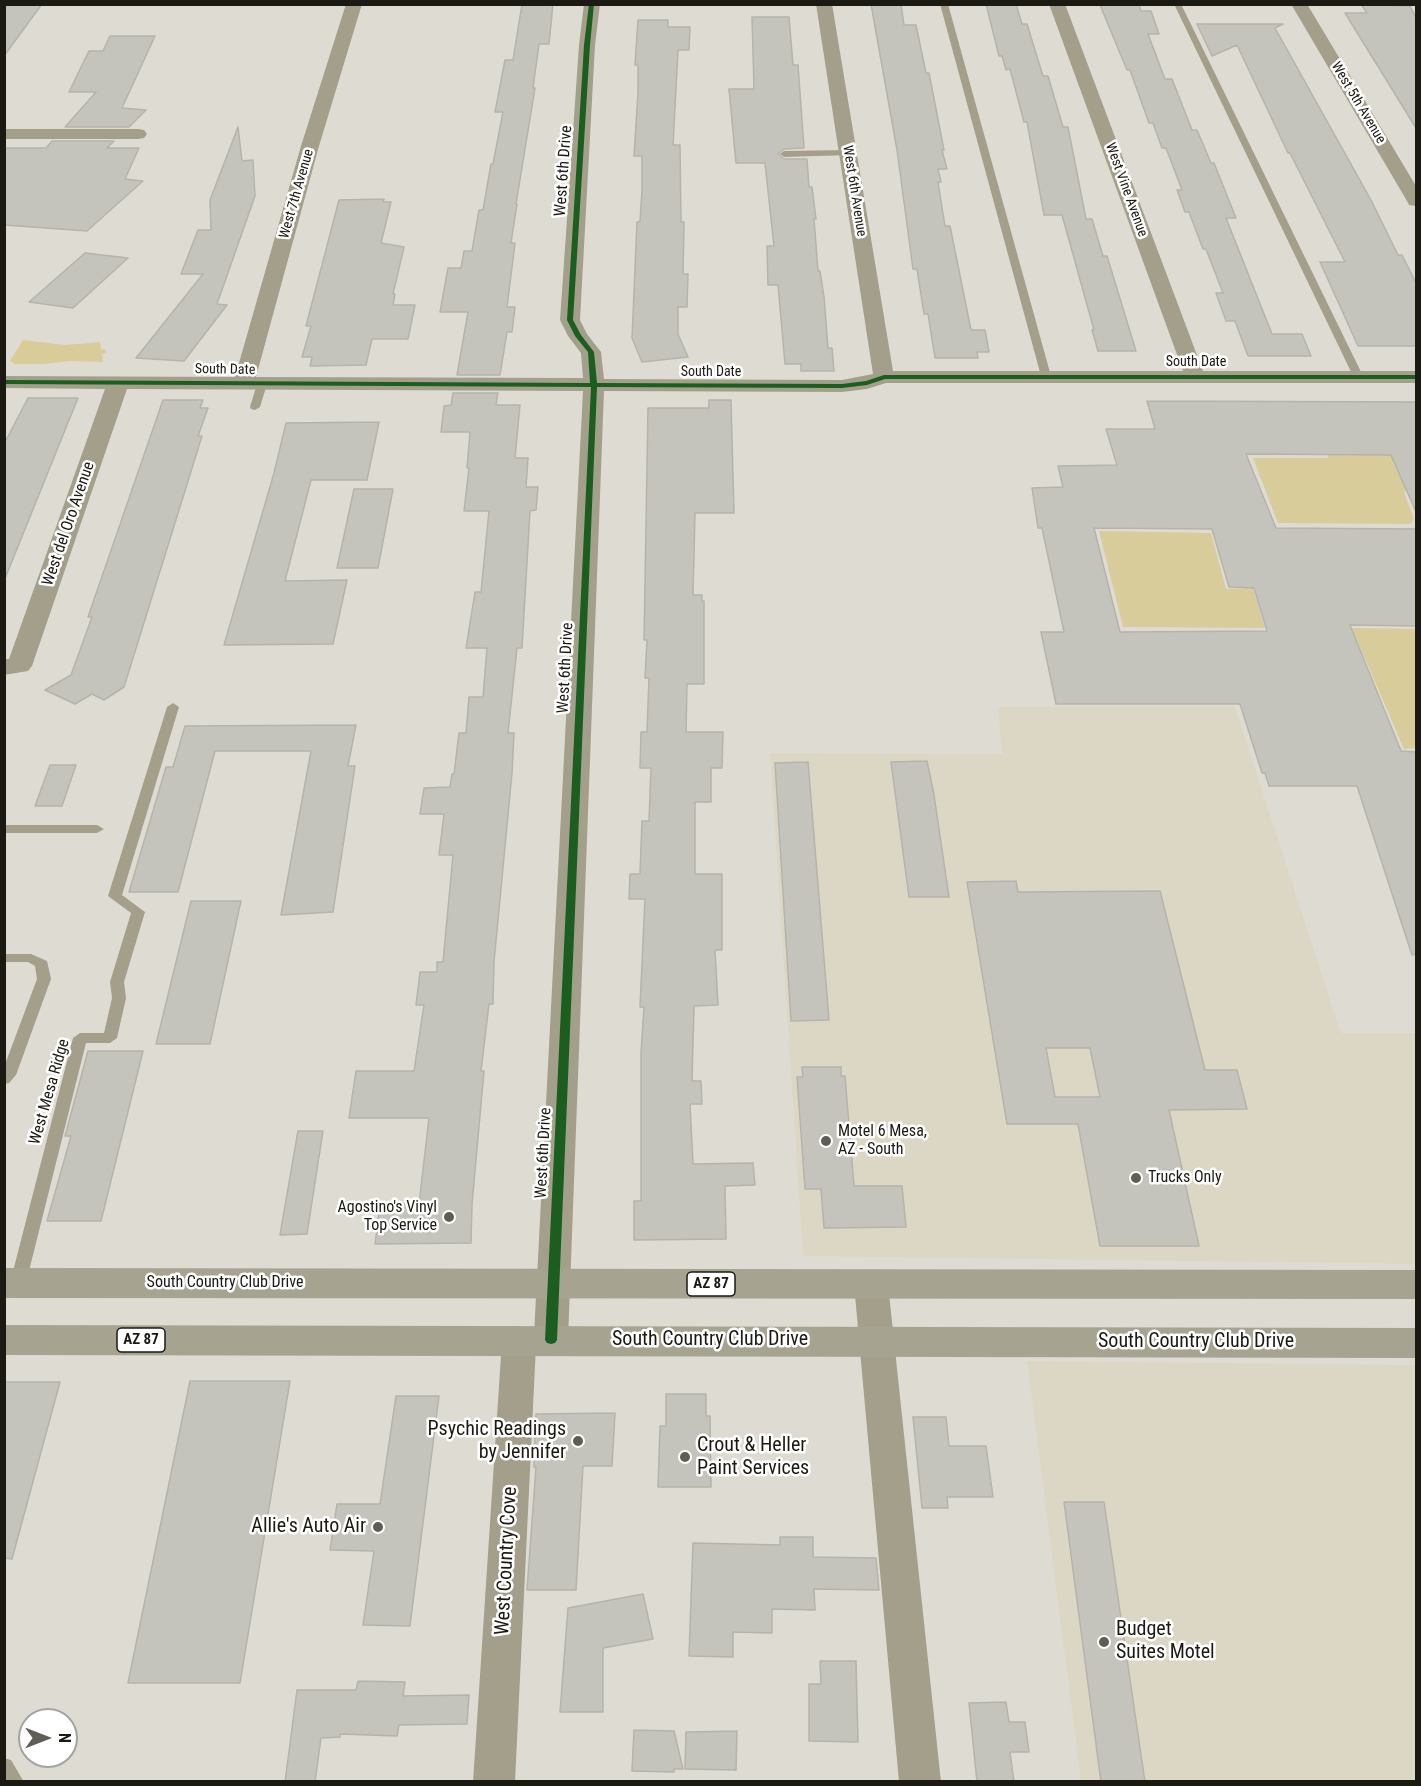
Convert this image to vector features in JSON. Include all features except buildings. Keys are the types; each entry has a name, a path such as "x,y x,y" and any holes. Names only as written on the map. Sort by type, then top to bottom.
{"main road":[{"name":"South Country Club Drive","path":"11,1283 1416,1285"},
{"name":"South Country Club Drive","path":"4,1340 1416,1343"}],"street":[{"name":"West 7th Avenue","path":"253,384 310,146 354,4"},
{"name":"West 6th Drive","path":"535,1340 554,1283 594,386 591,352 578,336 570,320 587,45 592,4"},
{"name":"West 6th Avenue","path":"824,4 884,377"},
{"name":"West Vine Avenue","path":"1057,4 1195,376"},
{"name":"West 5th Avenue","path":"1299,4 1416,201"},
{"path":"4,134 138,134"},
{"name":"South Date","path":"4,382 842,386 884,377 1416,376"},
{"name":"West del Oro Avenue","path":"12,667 118,382"},
{"path":"871,1284 920,1782"},
{"name":"West Country Cove","path":"494,1782 535,1340"}],"lane":[{"path":"944,4 1046,376"},
{"path":"1177,4 1358,376"},
{"path":"784,154 848,153"},
{"path":"253,384 255,407"},
{"name":"West Mesa Ridge","path":"11,1283 80,1038 110,1038 119,998 117,982 138,912 115,896 173,707"},
{"path":"4,829 97,829"},
{"path":"4,958 31,958 42,964 44,979 9,1075 4,1079"},
{"path":"4,1766 14,1782"}],"shaded area":[{"path":"23,340 65,345 100,342 101,350 105,349 106,353 102,354 103,362 15,364 10,361"},
{"path":"1328,455 1393,455 1408,489 1404,492 1414,519 1410,524 1278,523 1253,458 1328,458"},
{"path":"1099,531 1211,533 1226,589 1253,588 1265,628 1123,627"},
{"path":"1352,628 1416,629 1416,748 1404,749"},
{"path":"998,707 1235,707 1341,1033 1416,1033 1416,1264 803,1256 770,753 1002,754"},
{"path":"1027,1361 1416,1365 1416,1781 1081,1781"}],"cycle path":[{"path":"551,1340 594,386 591,352 578,336 570,320 587,45 592,4"},
{"path":"4,382 842,386 867,383 884,377 1416,377"}],"place":[{"name":"Motel 6 Mesa, AZ - South","path":"826,1141"},
{"name":"Trucks Only","path":"1136,1178"},
{"name":"Agostino's Vinyl Top Service","path":"449,1217"},
{"name":"Psychic Readings by Jennifer","path":"578,1441"},
{"name":"Crout & Heller Paint Services","path":"685,1457"},
{"name":"Allie's Auto Air","path":"378,1527"},
{"name":"Budget Suites Motel","path":"1104,1642"}]}
